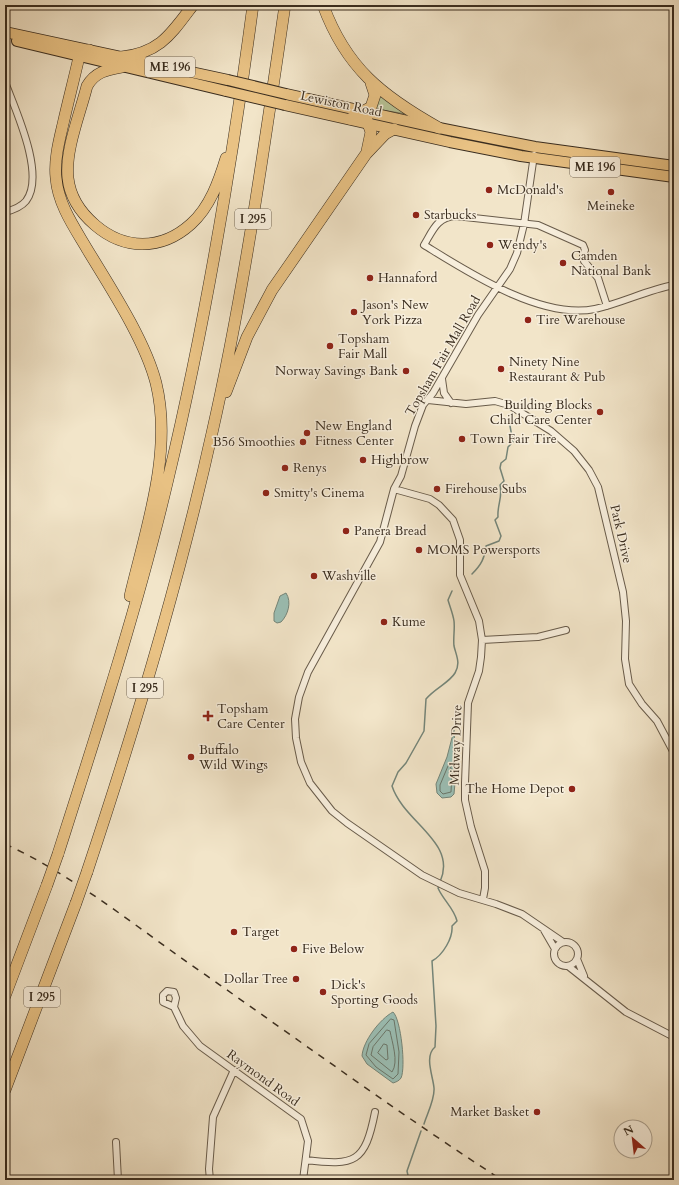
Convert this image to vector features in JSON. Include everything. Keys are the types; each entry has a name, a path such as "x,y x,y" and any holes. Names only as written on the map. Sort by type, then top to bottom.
{"highway":[{"path":"194,5 156,47 104,70 92,77 86,86 68,165 71,191 82,212 112,238 141,244 161,241 178,234 191,224 201,213 218,183 237,125"},
{"name":"I 295","path":"5,996 58,854 119,656 169,475 207,295 237,125 253,5"},
{"name":"I 295","path":"5,1090 76,904 125,756 158,644 196,502 213,431 252,223 285,5"},
{"path":"323,5 344,49 371,82 402,106 439,128"},
{"name":"Lewiston Road","path":"5,32 89,50 121,62 226,91 450,142 533,158 674,177"},
{"name":"Lewiston Road","path":"5,38 80,57 121,62 228,80 364,112 535,147 674,166"},
{"path":"89,50 80,57 60,140 55,168 56,185 68,216 146,355 156,382 162,424 158,472 117,649 119,656"},
{"path":"350,119 371,107 375,92 371,82"},
{"path":"364,112 371,137 366,154"},
{"path":"213,431 220,415 238,359 263,306 287,268 366,154 385,134 394,129"}],"street":[{"path":"5,82 25,132 33,172 32,187 27,200 17,208 5,212"},
{"name":"Topsham Fair Mall Road","path":"535,147 524,224 515,258 510,269 496,287 478,315 442,379 423,405 415,426 405,462 394,489 380,542 308,672 299,697 295,719 296,738 301,762 307,776 321,799 332,812 422,875 459,893 483,899 518,912 563,942"},
{"path":"607,306 598,278 584,261 583,256 585,250 583,245 544,228 524,224 456,216 446,217 438,223 424,245 505,292 569,311 583,311 607,306 651,290 674,285"},
{"path":"442,379 444,393 451,403"},
{"name":"Park Drive","path":"428,400 466,404 495,401 509,405 551,431 574,451 589,470 598,487 623,592 626,621 625,659 629,684 642,704 656,721 674,753"},
{"name":"Midway Drive","path":"394,489 430,499 439,505 453,520 460,540 460,575 476,612 482,640 479,671 468,703 465,800 471,827 485,871 485,888 483,899"},
{"path":"482,640 538,637 566,630"},
{"name":"Topsham Fair Mall Road","path":"542,927 555,949"},
{"path":"586,979 577,959 578,950 569,942 563,942 555,949 554,956 556,961 568,966 586,979 610,1001 626,1012 674,1037"},
{"path":"568,966 577,959"},
{"name":"Raymond Road","path":"174,1007 183,1026 200,1046 301,1119 308,1141 303,1180"},
{"path":"210,1180 209,1169 213,1117 234,1070"},
{"path":"306,1160 334,1164 352,1161 361,1153 371,1134 375,1112"},
{"path":"116,1142 118,1180"}],"green space":[{"path":"378,93 406,114 376,109"}],"water":[{"path":"286,593 289,604 286,616 281,622 277,623 274,621 274,613 280,596"},
{"path":"454,730 456,772 454,794 451,797 442,798 437,793 436,784 447,757"},
{"path":"393,1012 396,1016 400,1033 403,1064 401,1078 393,1083 367,1064 362,1056 365,1044 373,1031 388,1015"}],"waterway":[{"path":"472,574 482,561 486,546 499,541 501,536 495,520 498,517 501,493 500,485 504,481 500,468 501,463 506,459 508,447 513,442 510,426 511,423"},
{"path":"440,882 444,868 442,855 436,844 398,799 392,786 398,772 406,763 424,731 426,699 452,677 458,666 458,659 454,646 454,621 448,600 452,591"},
{"path":"424,1124 434,1092 430,1066 430,1056 435,1047 436,1026 432,961 440,955 446,946 451,936 452,926 457,921 456,916 440,892 438,888 439,886"},
{"path":"409,1180 407,1171 421,1131"}],"railway":[{"path":"5,844 52,869 98,898 383,1100 502,1180"}],"place":[{"name":"McDonald's","path":"489,190"},
{"name":"Meineke","path":"611,192"},
{"name":"Starbucks","path":"416,215"},
{"name":"Wendy's","path":"490,245"},
{"name":"Camden National Bank","path":"563,263"},
{"name":"Hannaford","path":"370,278"},
{"name":"Jason's New York Pizza","path":"354,312"},
{"name":"Tire Warehouse","path":"528,320"},
{"name":"Topsham Fair Mall","path":"330,346"},
{"name":"Ninety Nine Restaurant & Pub","path":"501,369"},
{"name":"Norway Savings Bank","path":"406,371"},
{"name":"Building Blocks Child Care Center","path":"600,412"},
{"name":"New England Fitness Center","path":"307,433"},
{"name":"Town Fair Tire","path":"462,439"},
{"name":"B56 Smoothies","path":"303,442"},
{"name":"Highbrow","path":"363,460"},
{"name":"Renys","path":"285,468"},
{"name":"Firehouse Subs","path":"437,489"},
{"name":"Smitty's Cinema","path":"266,493"},
{"name":"Panera Bread","path":"346,531"},
{"name":"MOMS Powersports","path":"419,550"},
{"name":"Washville","path":"314,576"},
{"name":"Kume","path":"384,622"},
{"name":"Topsham Care Center","path":"208,716"},
{"name":"Buffalo Wild Wings","path":"191,757"},
{"name":"The Home Depot","path":"572,789"},
{"name":"Target","path":"234,932"},
{"name":"Five Below","path":"294,949"},
{"name":"Dollar Tree","path":"296,979"},
{"name":"Dick's Sporting Goods","path":"323,992"},
{"name":"Market Basket","path":"537,1112"}]}
